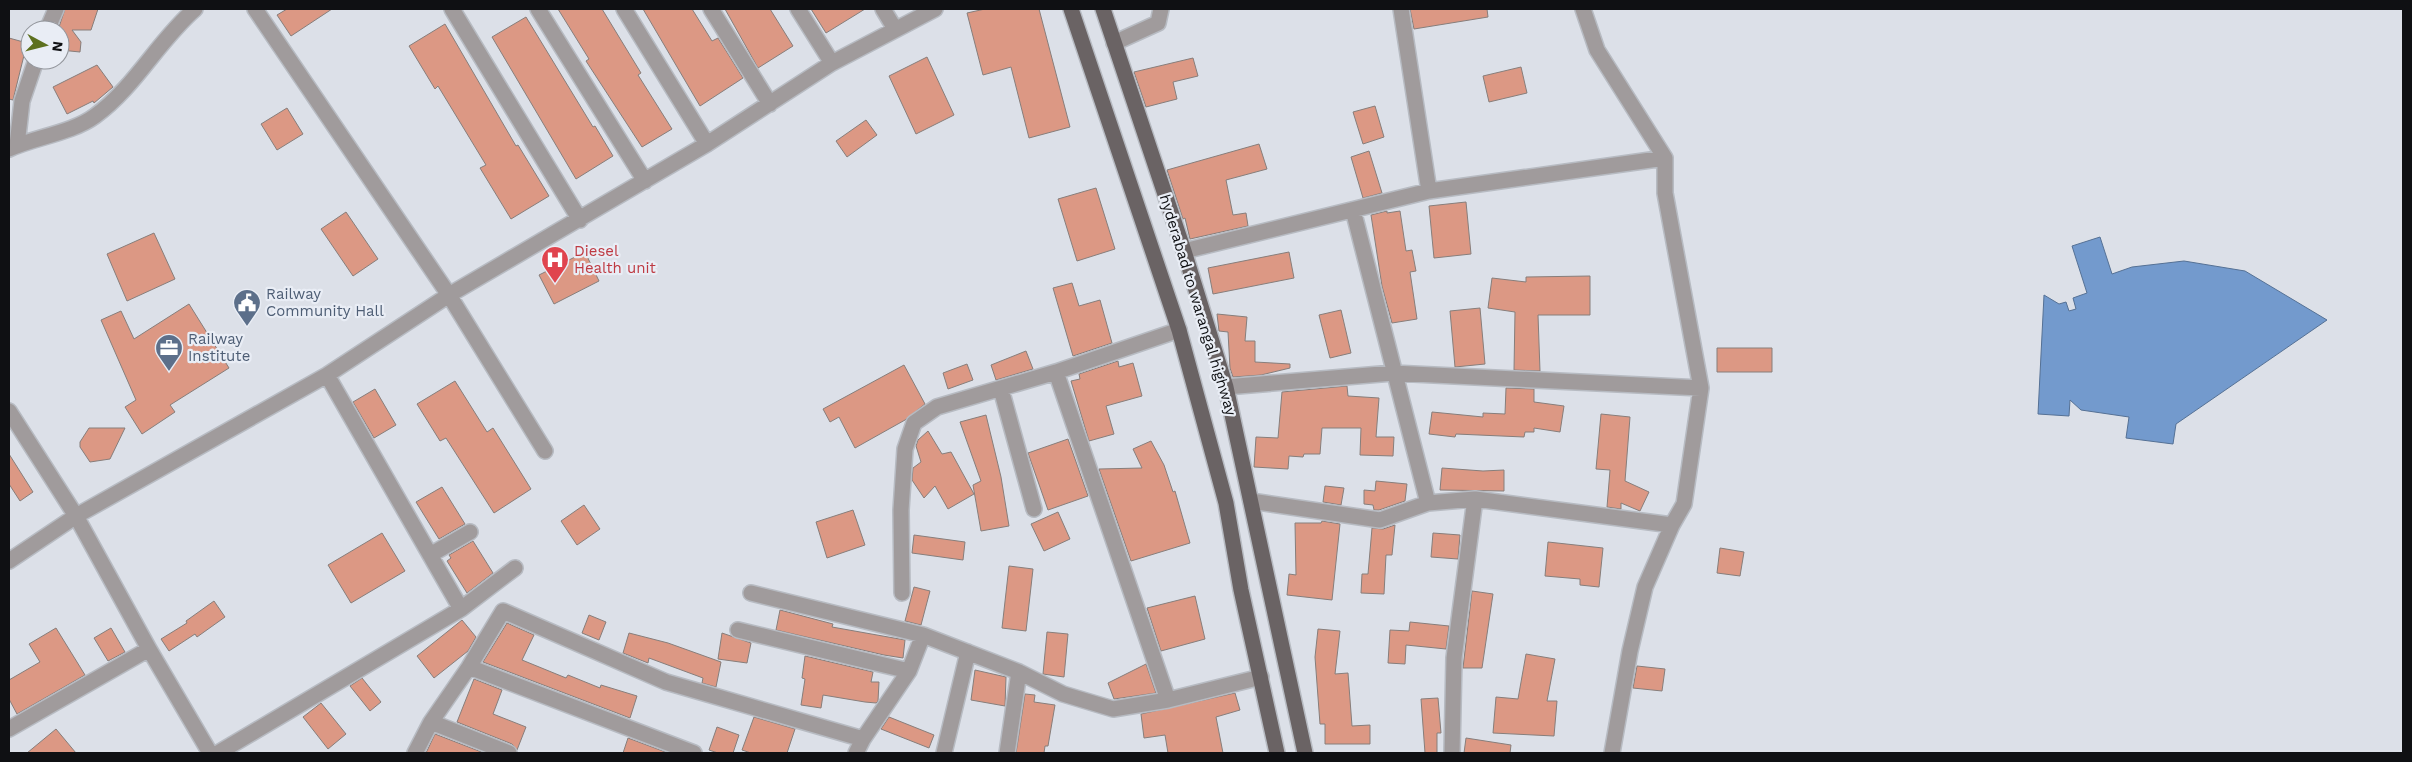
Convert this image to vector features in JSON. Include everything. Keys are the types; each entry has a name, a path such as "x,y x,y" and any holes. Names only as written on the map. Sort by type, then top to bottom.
{"main road":[{"path":"1071,9 1179,330 1226,503 1241,590 1277,753"},
{"name":"hyderabad to warangal highway","path":"1103,9 1184,251 1226,388 1305,753"}],"street":[{"path":"33,70 22,101 13,147 48,137 94,117 129,86 178,24 195,9"},
{"path":"255,9 449,295 545,451"},
{"path":"452,9 580,220"},
{"path":"538,9 645,181"},
{"path":"624,9 707,144"},
{"path":"710,9 770,104"},
{"path":"798,9 832,63"},
{"path":"883,9 896,30"},
{"path":"9,561 76,516 327,375 449,295 707,144 832,63 935,9"},
{"path":"1114,43 1158,23 1161,9"},
{"path":"1401,9 1430,191"},
{"path":"1583,9 1597,50 1665,158 1665,193 1701,388 1684,504 1672,524 1645,587 1630,651 1612,753"},
{"path":"1184,251 1430,191 1665,158"},
{"path":"1353,210 1393,373 1428,504"},
{"path":"902,593 901,510 905,449 914,423 937,407 1056,372 1179,330"},
{"path":"1056,372 1168,700"},
{"path":"1226,388 1393,373 1701,388"},
{"path":"327,375 461,609"},
{"path":"1001,389 1034,509"},
{"path":"9,411 76,516 149,649 210,753"},
{"path":"1251,501 1380,520 1428,504 1475,499 1672,524"},
{"path":"1452,753 1454,658 1475,499"},
{"path":"430,555 470,532"},
{"path":"218,753 461,609 515,568"},
{"path":"752,593 923,636 1019,672 1063,694 1113,709 1168,700 1261,678"},
{"path":"415,753 431,722 469,667 503,611 666,682 863,739"},
{"path":"738,630 909,671"},
{"path":"856,753 863,739 909,671 923,636"},
{"path":"9,729 149,649"},
{"path":"944,753 968,652"},
{"path":"469,667 694,753"},
{"path":"1007,753 1019,672"},
{"path":"431,722 509,753"}],"water":[{"path":"2100,237 2112,274 2132,267 2184,261 2245,271 2327,320 2176,424 2173,444 2126,438 2129,417 2081,410 2070,400 2069,416 2038,414 2044,295 2059,304 2066,302 2069,311 2076,309 2073,298 2087,293 2072,246"}],"building":[{"path":"65,9 98,9 91,30 72,30 81,42 80,52 70,51 70,20 61,20"},
{"path":"287,9 332,9 291,36 277,15"},
{"path":"558,9 602,9 641,73 638,75 672,129 642,147 586,61 589,59"},
{"path":"643,9 692,9 712,41 718,38 743,78 700,106"},
{"path":"725,9 770,9 793,46 758,68"},
{"path":"811,9 865,9 826,33"},
{"path":"985,9 1039,9 1070,127 1029,138 1011,67 983,75 967,13"},
{"path":"1410,9 1487,9 1488,17 1414,29"},
{"path":"526,17 593,127 595,126 613,156 576,179 492,37"},
{"path":"445,24 516,146 518,145 549,196 511,219 480,168 486,165 438,86 435,89 409,46"},
{"path":"9,38 20,41 20,70 13,100 9,99"},
{"path":"927,57 954,115 916,134 889,76"},
{"path":"1193,58 1198,76 1173,82 1177,99 1146,107 1134,72"},
{"path":"97,65 113,87 94,103 93,101 67,114 53,87"},
{"path":"1521,67 1527,93 1489,102 1483,76"},
{"path":"1375,106 1384,137 1363,144 1353,112"},
{"path":"287,108 303,134 277,150 261,124"},
{"path":"866,120 877,135 847,157 836,141"},
{"path":"1259,144 1267,169 1226,180 1233,215 1246,213 1248,226 1190,239 1185,218 1183,219 1167,170"},
{"path":"1369,151 1382,193 1363,198 1351,157"},
{"path":"1096,188 1115,249 1077,261 1058,199"},
{"path":"1466,202 1471,254 1434,258 1429,206"},
{"path":"1387,211 1387,213 1400,211 1406,251 1412,250 1416,271 1410,272 1417,319 1392,323 1382,286 1371,215"},
{"path":"346,212 378,259 353,276 321,229"},
{"path":"154,233 175,279 127,301 107,254"},
{"path":"585,252 599,281 554,304 539,275"},
{"path":"1289,252 1294,278 1213,294 1208,268"},
{"path":"1590,276 1590,315 1538,315 1540,371 1514,370 1515,312 1488,308 1492,278 1526,282 1526,277"},
{"path":"1072,283 1079,306 1100,300 1112,343 1073,356 1053,288"},
{"path":"189,304 229,368 170,405 175,412 142,434 125,407 136,400 101,320 121,311 134,339"},
{"path":"1480,308 1485,364 1455,367 1450,311"},
{"path":"1341,310 1351,353 1330,358 1319,315"},
{"path":"1217,314 1247,317 1245,341 1255,341 1255,362 1290,364 1290,368 1261,375 1233,377 1230,368 1228,332 1219,331"},
{"path":"1717,348 1772,348 1772,372 1717,372"},
{"path":"1026,351 1033,369 996,380 991,365"},
{"path":"1118,361 1119,367 1133,363 1142,396 1106,406 1114,434 1089,441 1071,381 1080,379 1079,374"},
{"path":"967,364 973,380 948,389 943,373"},
{"path":"904,365 925,404 905,420 855,448 839,417 830,422 823,409"},
{"path":"455,381 487,432 493,428 531,489 494,513 446,438 440,441 417,404"},
{"path":"1347,386 1348,396 1379,398 1376,437 1394,437 1393,456 1360,455 1361,428 1322,428 1320,454 1304,454 1303,457 1289,456 1288,469 1254,467 1256,437 1278,438 1282,392"},
{"path":"1506,388 1534,389 1534,402 1564,406 1560,432 1534,428 1534,432 1525,432 1524,437 1456,434 1455,437 1429,434 1432,412 1483,417 1483,413 1505,414"},
{"path":"375,389 396,425 374,438 353,402"},
{"path":"1601,414 1630,417 1625,481 1649,492 1640,511 1621,503 1621,509 1607,507 1610,470 1596,469"},
{"path":"986,415 1001,477 1009,526 981,531 973,485 981,481 960,422"},
{"path":"89,428 125,428 110,459 90,462 80,447 80,442"},
{"path":"928,431 942,454 951,452 974,494 948,509 935,486 924,498 912,480 913,468 921,462 916,446 918,440"},
{"path":"1068,439 1088,496 1048,510 1028,453"},
{"path":"1151,441 1164,465 1173,492 1175,491 1190,543 1131,561 1099,469 1142,468 1133,449"},
{"path":"9,454 33,492 20,501 9,484"},
{"path":"1442,468 1483,471 1504,470 1504,491 1440,490"},
{"path":"1376,481 1407,484 1405,501 1379,510 1374,510 1373,505 1364,504 1364,490 1375,491"},
{"path":"1325,486 1344,488 1341,505 1323,502"},
{"path":"442,487 465,524 439,539 416,502"},
{"path":"584,505 600,529 577,545 561,521"},
{"path":"853,510 865,545 827,558 816,522"},
{"path":"1058,512 1070,539 1044,551 1031,524"},
{"path":"1322,521 1340,524 1332,600 1287,595 1289,574 1296,575 1295,523 1321,523"},
{"path":"1395,525 1392,555 1386,555 1384,594 1361,593 1362,574 1368,574 1372,528 1383,529"},
{"path":"382,533 405,571 351,603 328,565"},
{"path":"1433,533 1460,535 1458,559 1431,557"},
{"path":"914,535 965,542 963,560 912,553"},
{"path":"473,541 493,573 467,593 447,561 451,558 449,555"},
{"path":"1548,542 1603,548 1599,587 1580,585 1580,579 1545,576"},
{"path":"1720,548 1744,552 1740,576 1717,573"},
{"path":"1009,566 1033,569 1026,631 1002,628"},
{"path":"914,587 930,591 921,625 905,621"},
{"path":"1472,591 1493,594 1482,668 1463,668"},
{"path":"1195,596 1205,639 1161,651 1147,608"},
{"path":"214,601 225,617 197,637 195,634 169,651 161,639 187,623 186,621"},
{"path":"780,610 833,624 832,627 905,640 903,658 776,630"},
{"path":"589,615 606,622 599,640 582,633"},
{"path":"462,620 476,637 468,651 434,678 417,656"},
{"path":"1410,622 1449,626 1446,649 1406,645 1405,664 1388,663 1390,630 1409,631"},
{"path":"507,623 534,635 522,660 566,678 568,675 600,688 601,685 637,696 630,718 483,662"},
{"path":"56,628 85,675 17,714 9,699 9,680 40,662 29,644"},
{"path":"111,628 125,652 108,661 94,638"},
{"path":"1318,629 1340,631 1335,674 1348,673 1352,726 1370,725 1370,744 1325,744 1325,724 1320,724 1315,657"},
{"path":"1047,632 1068,634 1064,677 1043,674"},
{"path":"629,633 668,643 721,662 716,687 702,683 703,678 649,658 648,663 623,653"},
{"path":"722,633 751,643 747,663 718,659"},
{"path":"1526,654 1555,659 1547,701 1557,701 1554,736 1493,733 1496,697 1518,699"},
{"path":"805,656 873,672 871,682 879,682 878,701 876,703 865,702 823,695 821,708 801,705 805,679 802,678"},
{"path":"1146,664 1156,693 1114,699 1108,683"},
{"path":"1637,666 1665,669 1662,691 1633,688"},
{"path":"975,670 1006,677 1005,706 971,700"},
{"path":"362,678 381,702 370,711 350,686"},
{"path":"474,679 502,690 493,714 526,727 517,750 512,744 457,722"},
{"path":"1235,693 1240,710 1216,717 1223,753 1168,753 1165,735 1144,738 1141,714"},
{"path":"1025,694 1035,695 1034,702 1055,705 1048,746 1045,746 1044,753 1016,753"},
{"path":"1438,698 1441,733 1437,733 1437,753 1425,753 1421,699"},
{"path":"321,703 346,734 328,749 303,717"},
{"path":"754,717 795,729 787,753 751,753 742,750"},
{"path":"889,717 934,735 929,748 881,729"},
{"path":"717,727 739,735 733,753 718,753 709,750"},
{"path":"56,729 76,753 27,753"},
{"path":"435,734 484,753 426,753"},
{"path":"628,738 668,753 623,753"},
{"path":"1466,738 1511,745 1510,753 1464,753"}],"place":[{"name":"Diesel Health unit","path":"555,284"},
{"name":"Railway Community Hall","path":"247,327"},
{"name":"Railway Institute","path":"169,372"}]}
